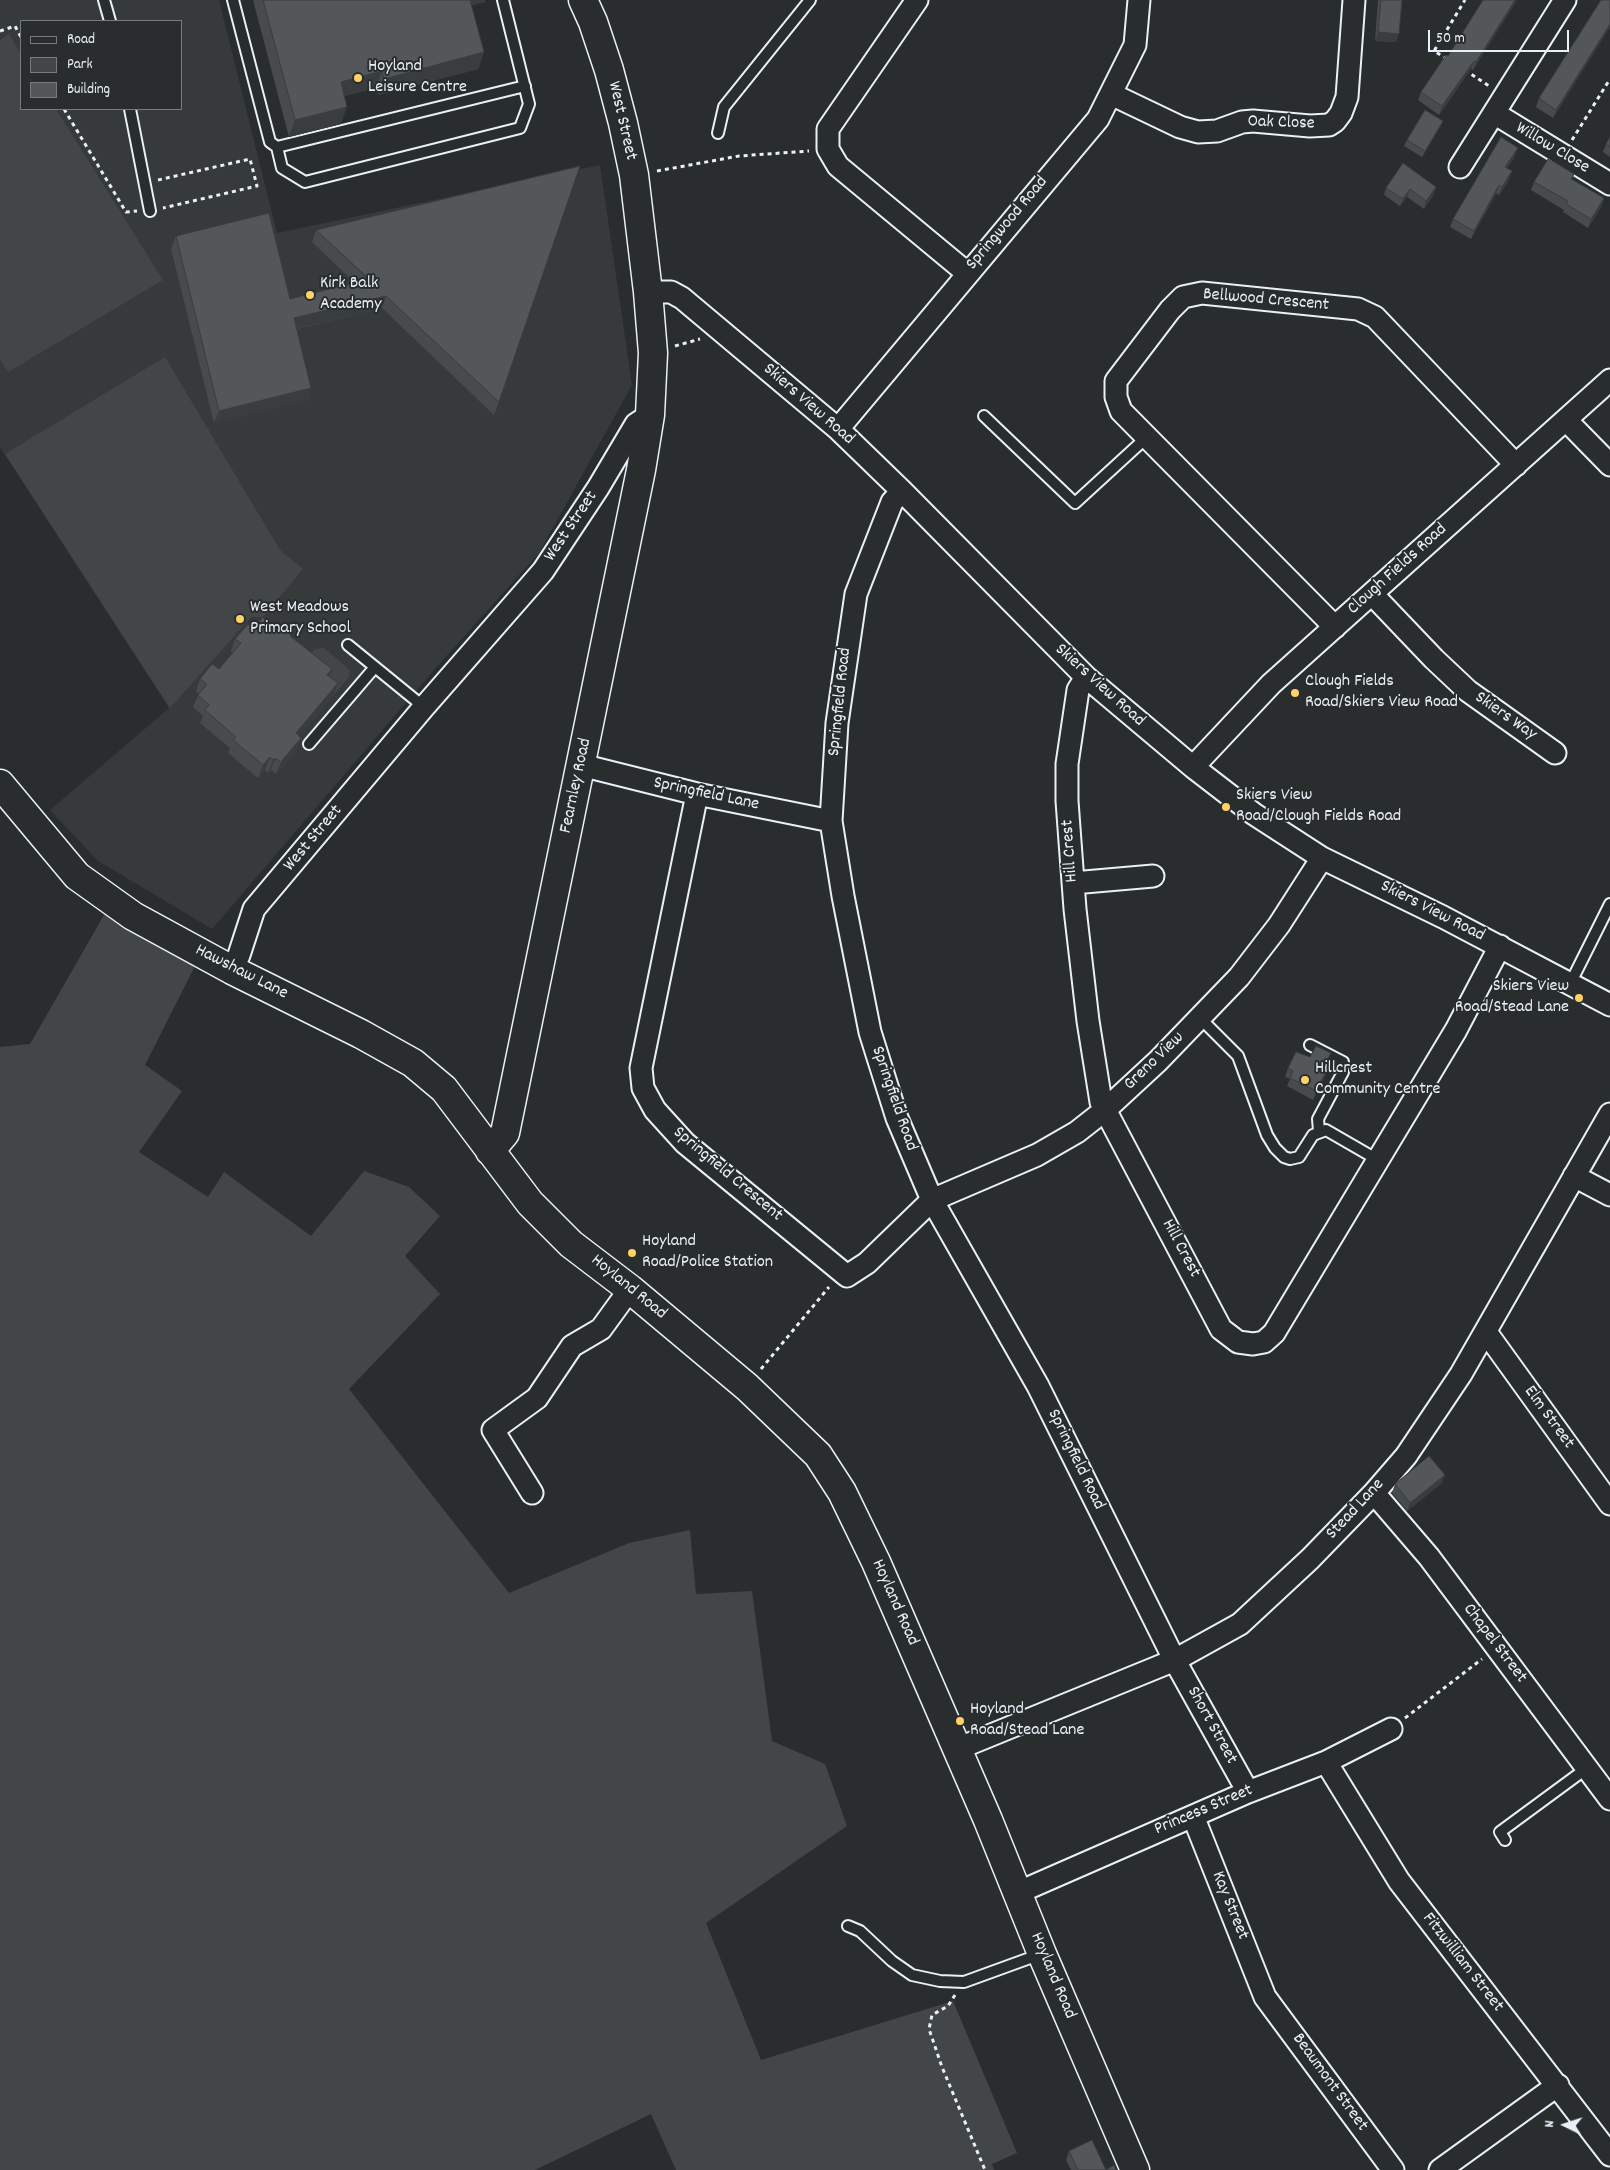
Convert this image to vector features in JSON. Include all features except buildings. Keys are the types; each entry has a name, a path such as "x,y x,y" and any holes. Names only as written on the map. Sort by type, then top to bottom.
{"main road":[{"name":"West Street","path":"583,0 593,22 609,70 634,175 648,292 653,353 650,415"},
{"name":"Fearnley Road","path":"490,1151 505,1133 581,765 650,415"},
{"name":"Hawshaw Lane","path":"0,784 77,876 133,916 232,970 361,1034 413,1063 444,1089 490,1151"},
{"name":"Hoyland Road","path":"490,1151 530,1203 571,1244 630,1289 747,1387 818,1455 842,1492 876,1562 957,1749 1042,1954 1135,2170"}],"street":[{"path":"917,0 828,129 828,150 838,166 967,273"},
{"name":"Springwood Road","path":"838,429 1098,119 1135,45 1139,0"},
{"name":"Oak Close","path":"1111,94 1180,127 1198,132 1216,131 1242,122 1253,121 1310,126 1329,125 1341,113 1347,97 1354,0"},
{"path":"1460,167 1565,0"},
{"name":"Willow Close","path":"1494,113 1610,184"},
{"name":"Skiers View Road","path":"648,292 671,292 838,429 1086,677 1254,814 1322,858 1500,946 1610,1005"},
{"name":"Bellwood Crescent","path":"1335,627 1121,411 1116,397 1116,381 1170,310 1183,298 1202,293 1358,309 1376,317 1516,465"},
{"name":"Clough Fields Road","path":"1193,766 1271,684 1610,380"},
{"name":"West Street","path":"232,970 254,909 424,707 543,571 598,488 636,424 650,415"},
{"path":"1566,420 1610,465"},
{"name":"Springfield Road","path":"902,491 892,502 855,601 837,723 831,822 842,896 870,1032 896,1118 932,1200 1038,1386 1080,1474 1175,1660"},
{"name":"Skiers Way","path":"1372,594 1434,659 1468,691 1555,753"},
{"name":"Hill Crest","path":"1086,677 1078,690 1066,764 1073,883 1088,1021 1101,1102 1221,1329 1238,1342 1253,1344 1264,1342 1274,1333 1456,1030 1500,946"},
{"name":"Springfield Lane","path":"581,765 696,794 831,822"},
{"name":"Springfield Crescent","path":"696,794 641,1068 643,1088 655,1110 685,1143 842,1272"},
{"name":"Greno View","path":"932,1200 1037,1155 1077,1132 1105,1110 1158,1061 1239,977 1279,925 1322,858"},
{"path":"1073,883 1153,876"},
{"name":"Stead Lane","path":"957,1749 1175,1660 1240,1624 1310,1559 1374,1493 1406,1456 1461,1374 1610,1114"},
{"path":"1574,1176 1610,1195"},
{"path":"842,1272 847,1276 857,1271 932,1200"},
{"path":"532,1493 493,1430 537,1398 572,1346 601,1329 630,1289"},
{"name":"Elm Street","path":"1486,1332 1610,1504"},
{"name":"Chapel Street","path":"1374,1493 1429,1557 1601,1781"},
{"name":"Short Street","path":"1175,1660 1248,1792"},
{"name":"Princess Street","path":"1017,1893 1248,1792 1326,1762 1391,1729"},
{"name":"Fitzwilliam Street","path":"1326,1762 1399,1881 1558,2085 1607,2144"},
{"name":"Kay Street","path":"1193,1816 1265,1996"},
{"name":"Beaumont Street","path":"1265,1996 1393,2170"},
{"path":"1440,2170 1558,2085"}],"lane":[{"path":"104,0 110,20"},
{"path":"233,0 270,142 277,147 282,168 305,182 520,128 529,104 503,0"},
{"path":"718,133 724,107 810,0"},
{"path":"277,147 525,86"},
{"path":"130,110 150,211"},
{"path":"984,416 1075,504 1147,437"},
{"path":"348,645 424,707"},
{"path":"308,744 375,667"},
{"path":"1570,984 1610,904"},
{"path":"1200,1018 1238,1056 1255,1107 1275,1148 1290,1159 1299,1157 1313,1135 1319,1131 1326,1130 1378,1160"},
{"path":"1310,1045 1343,1062 1343,1072 1318,1119 1319,1131"},
{"path":"1505,1840 1500,1832 1601,1781"},
{"path":"848,1926 860,1932 892,1961 912,1975 940,1981 964,1982 1042,1954"}],"path":[{"path":"1450,61 1434,51 1465,0"},
{"path":"0,31 15,26 20,35"},
{"path":"1457,66 1505,95"},
{"path":"1562,155 1610,79"},
{"path":"65,110 126,212 150,211 257,186 250,159 145,183"},
{"path":"634,175 739,156 828,150"},
{"path":"653,353 722,332"},
{"path":"747,1387 842,1272"},
{"path":"1391,1729 1483,1659"},
{"path":"964,1982 948,2006 932,2015 929,2028 942,2067 985,2170"}],"shaded area":[{"name":"Kirk Balk Academy","path":"0,0 219,0 277,233 600,165 632,385 539,553 434,670 212,929 98,861 50,810 169,708 0,447"}],"green space":[{"path":"9,34 20,52 20,110 57,110 163,280 8,372 0,359 0,40"},
{"path":"165,357 280,550 303,569 263,617 251,617 170,708 5,454"},
{"path":"324,648 350,670 349,677 333,696 303,663 315,649"},
{"path":"108,908 200,956 145,1065 182,1091 139,1152 208,1197 224,1172 311,1236 364,1171 409,1187 440,1216 405,1256 440,1294 349,1389 509,1593 629,1543 690,1530 696,1594 752,1591 772,1741 825,1764 847,1826 706,1923 761,2060 953,2001 1017,2153 992,2164 994,2170 676,2170 651,2114 535,2170 0,2170 0,1047 30,1044"}],"place":[{"name":"Hoyland Leisure Centre","path":"358,78"},
{"name":"Kirk Balk Academy","path":"310,295"},
{"name":"West Meadows Primary School","path":"240,619"},
{"name":"Clough Fields Road/Skiers View Road","path":"1295,693"},
{"name":"Skiers View Road/Clough Fields Road","path":"1226,807"},
{"name":"Skiers View Road/Stead Lane","path":"1579,998"},
{"name":"Hillcrest Community Centre","path":"1305,1080"},
{"name":"Hoyland Road/Police Station","path":"632,1253"},
{"name":"Hoyland Road/Stead Lane","path":"960,1721"}]}
